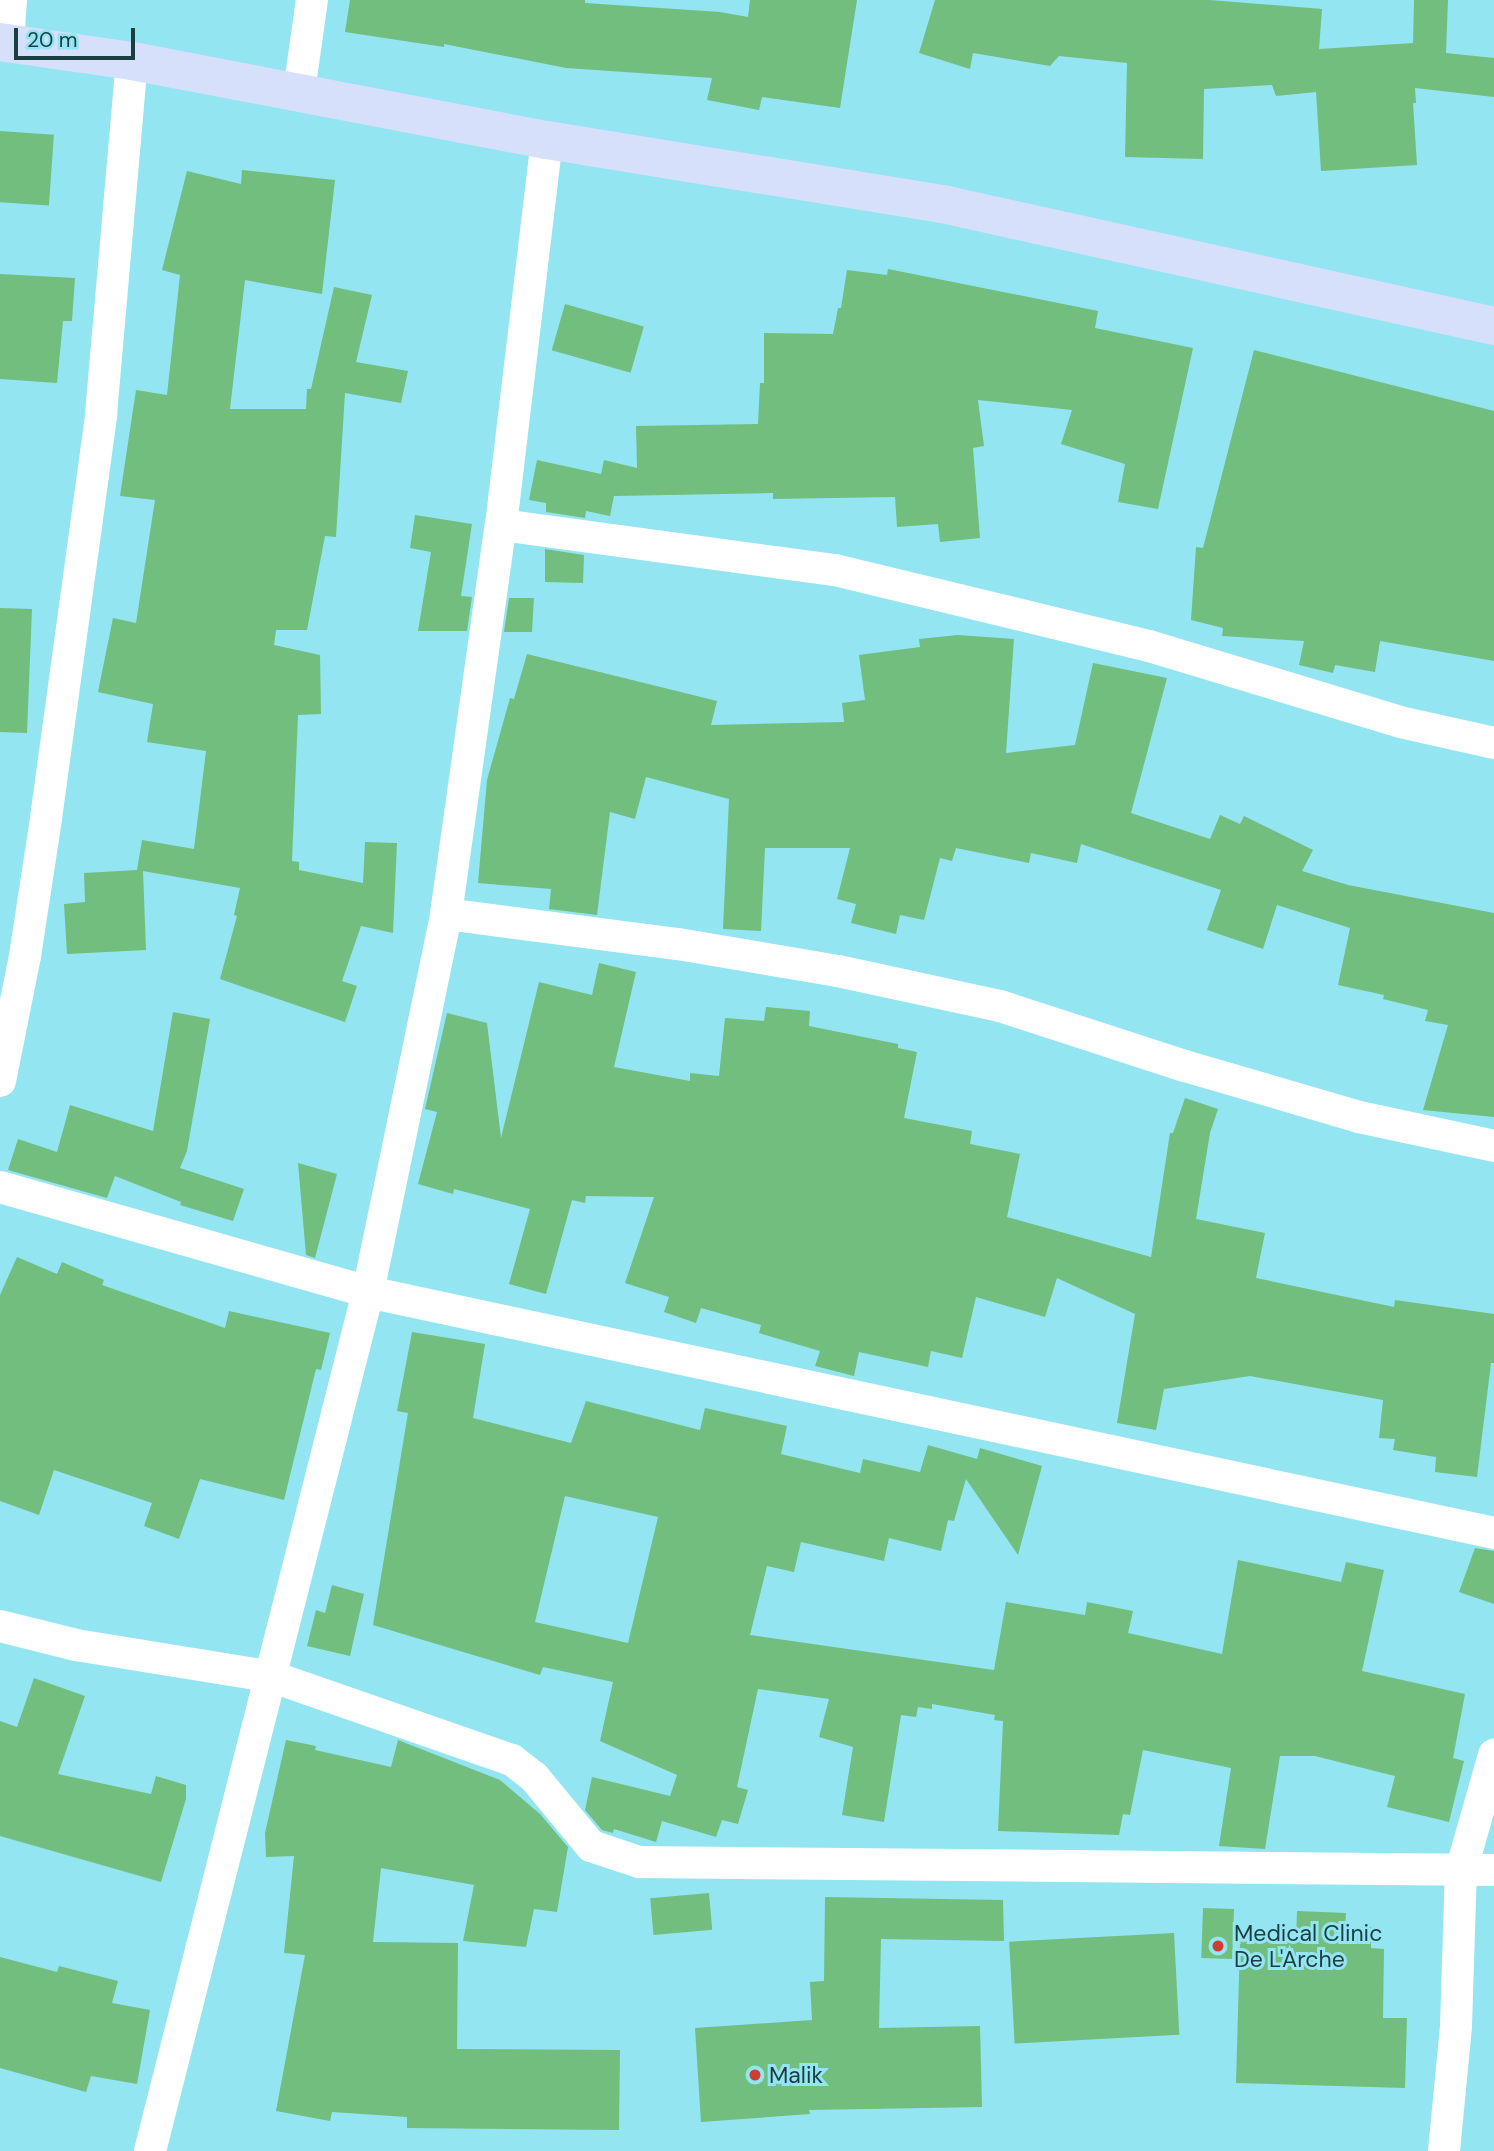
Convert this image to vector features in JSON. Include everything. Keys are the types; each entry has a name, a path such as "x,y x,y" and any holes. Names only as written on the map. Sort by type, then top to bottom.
{"street":[{"path":"11,0 4,43 132,61 547,140 947,205 1494,326"},
{"path":"299,92 312,0"},
{"path":"0,1081 25,956 46,818 101,414 132,61"},
{"path":"150,2151 368,1292 446,914 501,525 547,140"},
{"path":"501,525 835,570 1149,646 1401,722 1494,743"},
{"path":"446,914 704,949 838,971 1000,1006 1185,1066 1359,1118 1494,1146"},
{"path":"0,1186 368,1292 1494,1533"},
{"path":"0,1626 76,1645 272,1677 512,1760 534,1777 591,1846 639,1862 1494,1870"},
{"path":"1444,2151 1456,2026 1461,1871 1494,1755"}],"building":[{"path":"350,0 585,0 585,3 720,12 748,17 750,0 857,0 840,108 762,97 759,110 707,100 712,78 566,68 444,44 444,47 345,32"},
{"path":"935,0 1210,0 1322,9 1319,49 1413,43 1414,0 1448,0 1446,53 1494,58 1494,97 1415,88 1416,103 1413,103 1417,165 1321,171 1316,92 1276,96 1272,85 1204,89 1203,159 1125,157 1127,63 1059,56 1050,66 973,53 970,69 919,53"},
{"path":"0,131 54,135 49,206 0,202"},
{"path":"242,170 335,180 322,294 245,280 230,409 306,409 307,389 311,389 334,287 372,295 356,362 408,371 401,403 345,393 336,537 325,536 307,630 276,630 274,645 320,655 321,714 298,715 292,861 299,862 299,870 363,883 365,842 397,843 393,933 361,926 342,981 357,986 345,1022 220,979 237,916 234,915 240,888 143,871 146,950 67,954 64,904 85,902 84,873 137,870 142,840 194,849 206,751 147,742 153,704 98,692 113,618 136,623 155,500 120,496 136,390 167,395 180,275 162,270 187,171 241,184"},
{"path":"888,269 1098,311 1095,328 1193,348 1158,509 1118,502 1125,464 1061,444 1072,410 978,400 984,446 973,448 980,538 940,542 938,524 897,527 895,497 773,499 773,493 614,496 610,516 586,511 585,518 546,512 546,503 529,500 537,460 601,474 604,460 637,468 636,426 758,424 760,383 764,383 764,333 833,334 838,308 841,308 847,270 887,275"},
{"path":"0,274 75,278 72,321 63,321 57,383 0,379"},
{"path":"565,304 644,327 631,373 552,350"},
{"path":"1254,350 1494,411 1494,661 1380,641 1375,672 1335,665 1333,673 1299,665 1304,641 1222,636 1223,628 1191,620 1196,547 1203,548"},
{"path":"415,515 472,524 461,596 472,597 467,631 418,631 431,552 410,548"},
{"path":"545,549 584,555 583,583 545,582"},
{"path":"509,598 534,598 532,632 504,632"},
{"path":"0,608 32,609 27,733 0,732"},
{"path":"958,635 1014,639 1006,753 1075,745 1093,663 1167,678 1131,813 1210,839 1220,815 1240,824 1244,816 1313,850 1302,871 1348,885 1494,913 1494,1117 1423,1110 1448,1025 1425,1021 1428,1010 1383,999 1384,995 1338,985 1350,928 1277,905 1263,949 1207,930 1221,890 1081,844 1077,863 1031,853 1029,863 956,848 952,861 940,858 924,920 900,915 896,934 851,923 856,904 837,899 850,848 765,848 761,931 723,929 729,799 646,777 635,819 610,812 597,915 549,909 551,889 478,883 487,780 510,698 514,699 527,654 717,701 711,725 844,722 842,703 865,700 859,655 920,647 919,639"},
{"path":"599,963 636,972 614,1067 690,1081 690,1073 719,1076 725,1018 764,1021 766,1007 810,1011 809,1026 898,1044 898,1048 917,1052 904,1118 972,1131 970,1144 1020,1154 1007,1217 1151,1257 1170,1133 1173,1133 1185,1098 1218,1109 1210,1133 1196,1219 1265,1233 1256,1278 1394,1307 1395,1300 1494,1314 1494,1363 1491,1363 1477,1477 1435,1472 1436,1457 1393,1450 1395,1439 1379,1438 1383,1400 1250,1376 1164,1389 1156,1430 1117,1423 1135,1314 1057,1278 1045,1317 976,1297 962,1358 931,1351 928,1367 859,1352 854,1376 815,1366 820,1351 759,1333 761,1325 701,1308 696,1323 664,1312 669,1297 625,1283 654,1197 586,1196 585,1203 572,1200 546,1294 509,1284 530,1209 454,1189 453,1194 418,1184 437,1112 425,1109 447,1013 487,1023 501,1138 539,982 592,995"},
{"path":"173,1012 210,1019 187,1151 180,1168 244,1189 233,1221 180,1205 181,1202 115,1176 107,1198 8,1170 18,1139 57,1152 70,1105 153,1131"},
{"path":"298,1163 337,1174 315,1258 306,1255"},
{"path":"17,1257 57,1274 62,1262 104,1280 102,1285 225,1328 229,1311 330,1333 321,1370 316,1369 284,1500 200,1479 179,1539 144,1526 152,1503 54,1470 39,1515 0,1501 0,1295"},
{"path":"412,1332 485,1344 473,1418 571,1443 586,1401 700,1430 705,1408 787,1426 781,1454 860,1473 863,1459 920,1472 928,1445 977,1459 980,1448 1042,1466 1018,1555 966,1479 954,1521 948,1520 941,1551 889,1538 884,1561 801,1542 794,1572 767,1566 750,1635 994,1670 1006,1602 1085,1615 1087,1602 1133,1611 1128,1633 1222,1654 1238,1560 1341,1582 1346,1562 1384,1570 1362,1671 1465,1694 1453,1758 1464,1761 1449,1822 1387,1807 1395,1776 1315,1756 1280,1756 1265,1849 1219,1846 1231,1768 1143,1750 1130,1815 1123,1814 1119,1835 998,1831 1003,1721 994,1720 995,1715 932,1704 932,1709 918,1707 916,1717 901,1715 884,1822 842,1815 853,1747 819,1737 829,1699 758,1689 737,1787 748,1790 738,1824 722,1820 716,1837 662,1821 656,1842 614,1829 613,1833 602,1830 585,1810 592,1777 670,1796 677,1775 600,1741 613,1682 543,1667 540,1675 373,1625 408,1413 397,1411","holes":["565,1496 658,1517 628,1643 535,1622"]},
{"path":"1475,1548 1494,1551 1494,1604 1459,1592"},
{"path":"332,1585 364,1594 350,1656 307,1646 316,1610 325,1613"},
{"path":"34,1678 85,1696 58,1774 151,1794 156,1776 186,1785 186,1799 161,1882 0,1836 0,1721 17,1727"},
{"path":"286,1740 316,1746 315,1750 391,1767 398,1740 500,1780 540,1814 568,1847 557,1912 534,1909 526,1947 463,1941 474,1885 381,1868 373,1942 458,1943 457,2049 620,2050 619,2130 407,2128 407,2117 332,2112 330,2121 276,2111 305,1955 284,1953 294,1856 266,1857 265,1833"},
{"path":"709,1893 712,1930 653,1935 650,1898"},
{"path":"825,1897 1003,1900 1004,1941 881,1939 879,2028 980,2026 982,2107 809,2110 810,2114 701,2122 695,2028 812,2020 810,1982 824,1981"},
{"path":"1203,1908 1234,1909 1232,1959 1201,1958"},
{"path":"1297,1911 1346,1913 1345,1927 1371,1927 1371,1948 1384,1949 1383,2018 1407,2018 1405,2088 1236,2083 1240,1941 1296,1941"},
{"path":"1174,1933 1179,2035 1015,2043 1009,1942"},
{"path":"0,1957 57,1972 59,1966 118,1981 112,2003 150,2010 137,2084 91,2076 86,2092 0,2068"}],"place":[{"name":"Medical Clinic De L'Arche","path":"1218,1946"},
{"name":"Malik","path":"755,2075"}]}
